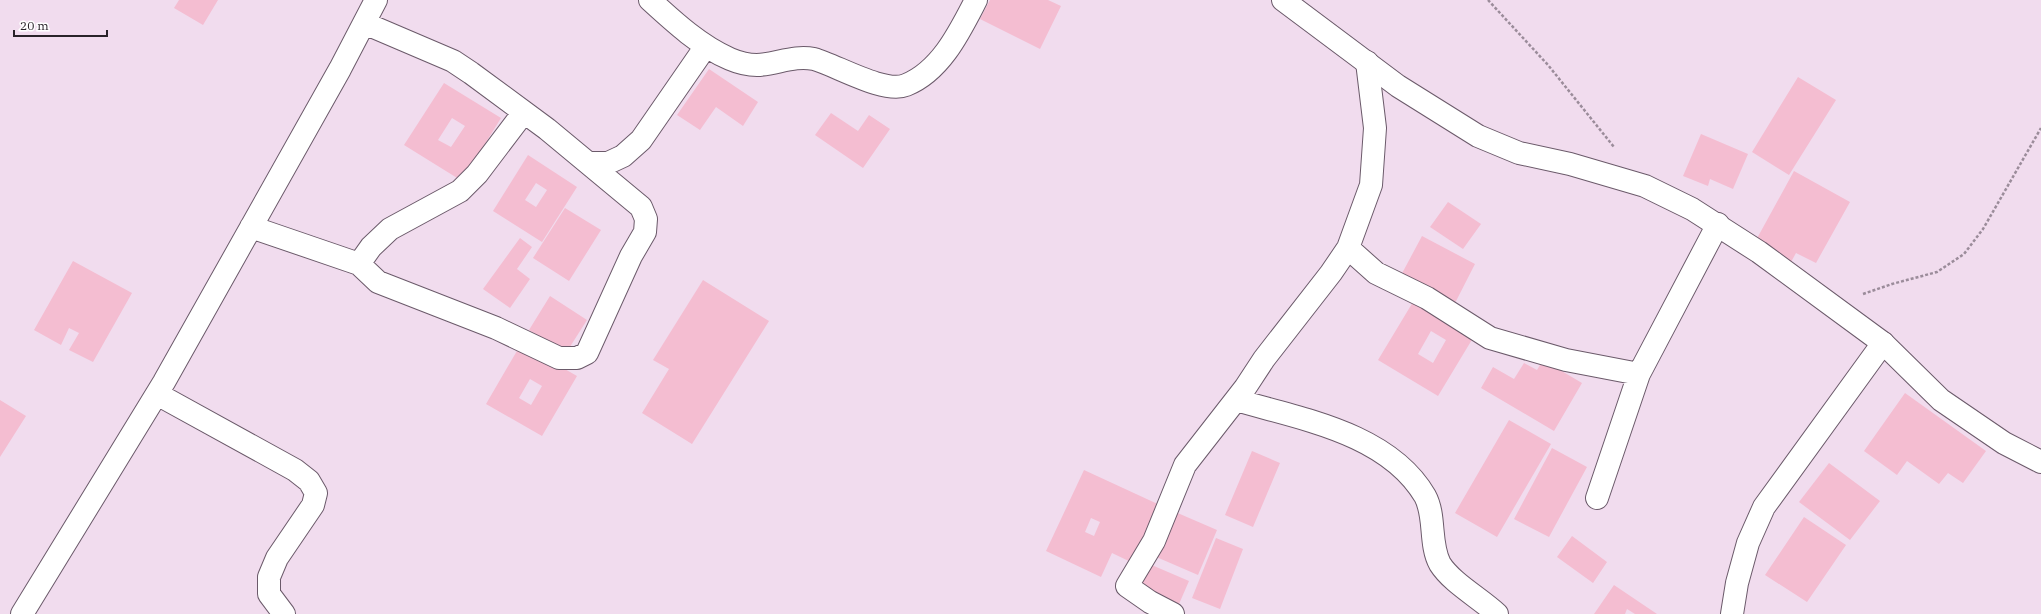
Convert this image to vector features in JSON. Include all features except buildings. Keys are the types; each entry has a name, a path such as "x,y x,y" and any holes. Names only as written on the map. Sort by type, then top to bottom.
{"street":[{"path":"22,614 157,394 376,0"},
{"path":"650,0 706,46 731,59 756,65 793,58 814,59 866,80 889,86 905,86 927,73 950,46 976,0"},
{"path":"1283,0 1398,86 1478,136 1519,153 1570,164 1646,186 1692,208 1718,224 1833,305 1883,343 1941,400 2004,443 2041,462"},
{"path":"251,227 359,264 378,282 496,328 559,358 577,358 587,352 631,256 645,232 646,219 641,207 524,112 453,61 364,23"},
{"path":"588,163 608,163 623,156 641,140 706,46"},
{"path":"1173,614 1150,602 1127,586 1154,540 1185,465 1236,400 1264,359 1331,273 1348,248 1371,185 1375,128 1367,62"},
{"path":"359,264 370,247 390,229 460,191 476,174 524,112"},
{"path":"1597,498 1639,374 1718,224"},
{"path":"1348,248 1376,273 1427,298 1490,338 1566,360 1639,374"},
{"path":"1732,614 1737,583 1748,543 1764,507 1883,343"},
{"path":"157,394 295,470 309,481 316,493 312,505 277,558 269,577 269,594 284,614"},
{"path":"1236,400 1339,431 1379,449 1412,477 1426,498 1434,543 1440,564 1452,578 1497,614"}],"path":[{"path":"1488,0 1548,66 1616,150"},
{"path":"1833,305 1892,284 1937,272 1964,254 1982,229 2041,128"}]}
